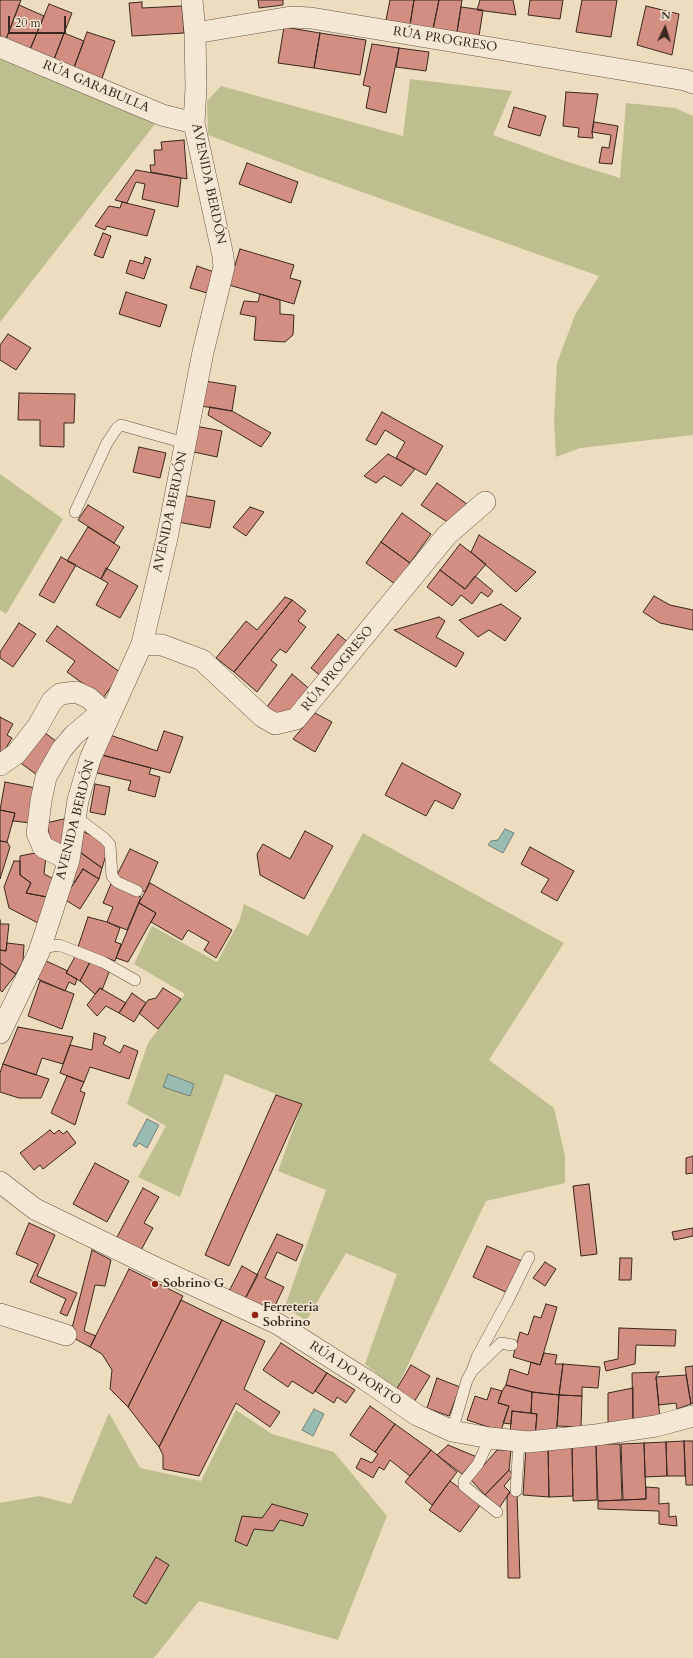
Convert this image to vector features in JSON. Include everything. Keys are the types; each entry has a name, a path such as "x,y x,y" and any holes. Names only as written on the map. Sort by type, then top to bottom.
{"street":[{"name":"AVENIDA BERDÓN","path":"0,1033 3,1029 6,1001 39,952 69,860 78,800 105,714 142,644 167,538 203,352 224,267 223,256 194,123 196,88 195,33 192,0"},
{"name":"RÚA PROGRESO","path":"195,33 291,17 311,18 685,80 693,84"},
{"name":"RÚA GARABULLA","path":"0,47 162,115 194,123"},
{"name":"RÚA PROGRESO","path":"142,644 162,645 202,660 263,717 275,724 296,719 447,535 485,502"},
{"path":"0,765 16,754 38,726 52,701 60,694 76,692 94,702 105,714 74,735 62,749 46,777 38,833 43,847 69,860"},
{"name":"RÚA DO PORTO","path":"0,1184 35,1209 152,1266 278,1324 366,1380 417,1415 452,1431 490,1438 519,1441 596,1435 656,1426 693,1416"},
{"path":"0,1314 66,1334"}],"lane":[{"path":"75,512 107,442 121,425 185,443"},
{"path":"76,817 105,838 110,845 112,876 117,882 137,891"},
{"path":"39,952 47,947 59,945 103,962 135,980"},
{"path":"452,1431 467,1380 477,1357 507,1302 529,1257"},
{"path":"472,1371 501,1343 512,1344"},
{"path":"490,1438 478,1464 464,1481 464,1486 497,1512"},
{"path":"516,1491 519,1441"}],"green space":[{"path":"0,47 162,115 0,322"},
{"path":"410,79 512,91 493,135 568,162 620,178 626,103 675,108 693,116 693,435 580,448 556,457 554,420 557,363 575,315 599,276 314,175 208,135 207,101 221,86 403,136"},
{"path":"0,474 63,519 6,614 0,610"},
{"path":"363,833 564,943 489,1060 554,1108 565,1156 565,1183 486,1201 396,1390 365,1364 397,1274 346,1253 306,1321 285,1306 326,1190 278,1171 302,1104 225,1074 180,1197 138,1177 166,1126 127,1104 148,1043 185,994 134,964 152,926 217,962 239,922 244,904 308,936"},
{"path":"236,1410 272,1434 334,1452 387,1516 338,1640 199,1601 154,1658 0,1658 0,1503 39,1496 71,1504 109,1413 140,1468 201,1481"}],"water":[{"path":"505,829 514,833 503,853 488,845 491,841 498,840"},
{"path":"168,1074 194,1084 190,1096 163,1087"},
{"path":"147,1119 159,1125 147,1148 139,1143 136,1147 133,1145"},
{"path":"314,1409 324,1414 313,1436 302,1430"}],"building":[{"path":"0,0 21,0 5,42 0,40"},
{"path":"258,0 283,0 283,5 259,8"},
{"path":"390,0 414,0 410,25 386,20"},
{"path":"414,0 439,0 433,29 410,25"},
{"path":"439,0 462,0 457,32 433,29"},
{"path":"480,0 513,0 516,15 477,10"},
{"path":"530,0 563,0 560,19 528,15"},
{"path":"582,0 617,0 611,37 576,32"},
{"path":"142,2 142,8 182,6 184,33 132,36 129,3"},
{"path":"49,4 72,13 53,62 29,52"},
{"path":"19,5 44,16 29,52 5,42"},
{"path":"646,6 679,14 672,55 637,45"},
{"path":"461,7 483,10 479,36 457,32"},
{"path":"284,27 320,33 314,68 278,63"},
{"path":"87,32 115,41 101,81 73,70"},
{"path":"64,33 84,41 73,70 53,62"},
{"path":"320,33 366,40 360,75 314,68"},
{"path":"372,44 399,48 386,113 366,108 370,87 363,85"},
{"path":"399,48 429,52 426,71 396,67"},
{"path":"566,92 598,94 592,132 593,138 578,137 579,128 563,126"},
{"path":"514,107 546,116 540,136 508,127"},
{"path":"594,122 618,126 612,164 599,163 602,147 609,148 611,135 592,132"},
{"path":"184,140 187,179 151,172 150,165 155,165 154,150 162,150 161,142"},
{"path":"247,163 298,182 291,203 239,184"},
{"path":"136,170 181,178 178,207 142,199 145,184 136,182 127,203 115,200"},
{"path":"122,202 155,210 147,236 107,226 105,230 95,226 109,206 120,208"},
{"path":"103,233 111,236 103,258 94,255"},
{"path":"240,249 294,265 290,278 301,281 294,304 229,285"},
{"path":"145,257 151,259 144,279 126,273 130,260 143,264"},
{"path":"197,266 214,272 207,293 190,288"},
{"path":"126,292 167,305 160,327 119,314"},
{"path":"260,294 280,300 280,314 294,315 293,335 285,342 254,340 256,317 240,314 244,301 258,302"},
{"path":"8,334 31,348 16,370 0,360 0,345"},
{"path":"205,381 236,386 232,411 201,406"},
{"path":"19,393 75,394 74,423 64,423 64,447 40,446 40,420 18,420"},
{"path":"210,407 232,411 271,433 261,447 208,415"},
{"path":"382,412 443,446 426,475 396,458 405,442 385,430 376,445 366,440"},
{"path":"195,426 222,431 217,457 189,451"},
{"path":"139,447 166,453 160,478 133,472"},
{"path":"388,454 415,469 401,486 384,476 376,483 364,476"},
{"path":"437,483 467,504 452,525 421,505"},
{"path":"182,495 215,501 210,528 178,522"},
{"path":"88,505 124,527 114,543 78,520"},
{"path":"250,507 264,512 246,536 233,527"},
{"path":"402,513 431,534 410,563 381,542"},
{"path":"88,527 120,547 101,579 67,561"},
{"path":"479,535 536,572 516,592 471,552"},
{"path":"381,542 410,563 395,584 366,563"},
{"path":"460,544 486,564 465,589 440,570"},
{"path":"61,557 76,565 54,603 39,595"},
{"path":"106,568 138,586 120,618 96,605 108,583 101,579"},
{"path":"440,570 465,589 475,576 493,591 488,597 481,592 472,604 461,595 452,606 427,587"},
{"path":"654,596 670,605 693,610 693,630 660,623 643,612"},
{"path":"285,597 292,600 234,672 216,658 246,621 257,630"},
{"path":"292,600 306,611 298,621 306,627 286,653 280,649 271,660 277,665 257,692 234,672"},
{"path":"501,604 521,618 505,641 489,630 478,637 459,620"},
{"path":"439,617 445,621 436,637 464,653 456,667 394,630"},
{"path":"19,623 36,634 13,667 0,658 0,652"},
{"path":"57,626 121,673 103,698 67,672 75,661 46,641"},
{"path":"338,634 350,644 323,678 311,668"},
{"path":"292,674 312,691 294,712 275,716 266,708"},
{"path":"315,713 332,722 315,752 293,739"},
{"path":"0,717 13,724 7,735 12,738 3,753 0,751"},
{"path":"41,730 60,744 37,775 18,761"},
{"path":"164,731 183,737 170,773 102,755 110,735 157,751"},
{"path":"102,755 151,768 149,774 160,777 155,797 128,790 131,781 97,773"},
{"path":"402,763 461,794 453,809 435,800 426,816 385,795"},
{"path":"5,782 41,789 31,823 13,821 15,813 0,810"},
{"path":"95,784 110,787 105,815 90,812"},
{"path":"0,810 15,813 7,842 0,841"},
{"path":"68,818 65,846 52,844 46,823"},
{"path":"82,831 99,839 104,845 107,852 102,868 77,850"},
{"path":"305,831 333,846 304,899 260,875 257,854 263,844 290,859"},
{"path":"0,841 7,842 10,847 0,879"},
{"path":"530,847 574,871 557,901 541,892 549,879 521,864"},
{"path":"130,849 158,862 145,892 116,877"},
{"path":"77,850 102,868 99,879 83,869 75,882 68,879"},
{"path":"35,853 46,856 44,874 54,879 52,898 26,893 31,883 20,875 20,856"},
{"path":"14,861 20,861 20,875 31,883 26,893 52,898 40,924 9,908 4,887"},
{"path":"83,869 99,879 80,909 64,899"},
{"path":"150,883 232,930 216,958 204,950 209,942 188,930 182,940 151,922 156,913 139,903"},
{"path":"111,884 141,897 127,930 107,922 113,907 103,903"},
{"path":"139,903 156,913 128,962 116,958"},
{"path":"88,917 107,922 120,928 115,942 121,944 115,961 78,947"},
{"path":"0,924 9,924 6,951 0,950"},
{"path":"7,943 24,945 23,961 16,974 0,963 0,950 6,951"},
{"path":"76,955 90,962 80,981 66,973"},
{"path":"44,960 68,971 66,973 77,979 75,985 69,982 65,991 36,978"},
{"path":"90,962 110,970 102,990 100,988 95,994 80,981"},
{"path":"0,963 16,974 2,992 0,990"},
{"path":"40,981 74,994 62,1029 28,1016"},
{"path":"100,988 126,1003 119,1013 106,1006 97,1016 87,1005"},
{"path":"163,988 181,999 158,1029 139,1013 148,1000 156,998"},
{"path":"132,993 146,1003 134,1022 119,1013"},
{"path":"18,1027 73,1037 63,1064 42,1058 36,1075 3,1064"},
{"path":"94,1033 106,1037 103,1044 120,1053 124,1045 138,1051 129,1079 90,1067 84,1082 60,1073 70,1045 92,1050"},
{"path":"3,1064 49,1079 41,1098 19,1098 0,1092 0,1073"},
{"path":"67,1076 84,1082 80,1091 85,1093 75,1125 51,1113"},
{"path":"276,1095 302,1104 229,1266 205,1255"},
{"path":"50,1130 54,1134 59,1130 63,1134 67,1131 76,1143 43,1169 40,1165 34,1170 20,1153"},
{"path":"693,1156 693,1173 686,1174 686,1158"},
{"path":"95,1163 129,1181 107,1222 73,1204"},
{"path":"589,1184 597,1254 581,1256 573,1186"},
{"path":"143,1188 159,1197 144,1223 153,1228 140,1252 116,1239"},
{"path":"29,1223 55,1235 37,1276 77,1293 67,1316 60,1313 66,1299 30,1282 38,1264 16,1254"},
{"path":"693,1228 693,1236 674,1240 672,1232"},
{"path":"277,1234 303,1245 296,1261 277,1252 265,1278 284,1287 272,1312 245,1299"},
{"path":"487,1246 522,1261 508,1293 473,1277"},
{"path":"92,1250 111,1260 105,1286 95,1285 84,1331 96,1336 90,1347 70,1336"},
{"path":"620,1258 632,1258 631,1280 619,1280"},
{"path":"545,1262 556,1269 545,1286 533,1278"},
{"path":"242,1266 258,1275 245,1299 229,1291"},
{"path":"129,1269 183,1296 128,1407 110,1389 112,1370 102,1354 90,1347"},
{"path":"181,1300 222,1320 159,1447 128,1407"},
{"path":"546,1304 557,1307 540,1365 513,1357 520,1332 528,1335 534,1316 541,1318"},
{"path":"222,1320 265,1341 244,1389 280,1412 270,1427 236,1403 199,1476 163,1469 163,1455 159,1447"},
{"path":"619,1328 676,1330 675,1346 636,1345 635,1364 606,1371 604,1362 618,1359"},
{"path":"281,1343 327,1373 313,1394 292,1381 288,1387 263,1370"},
{"path":"544,1353 557,1355 555,1364 563,1364 559,1395 532,1392 506,1385 510,1369 528,1375 531,1362 540,1365"},
{"path":"563,1364 600,1367 598,1388 582,1387 582,1396 559,1395"},
{"path":"411,1365 430,1376 414,1402 396,1390"},
{"path":"693,1366 693,1403 691,1404 685,1367"},
{"path":"659,1372 656,1377 660,1419 633,1419 632,1373"},
{"path":"327,1373 355,1390 346,1403 337,1397 334,1403 315,1391"},
{"path":"686,1375 691,1404 677,1409 676,1403 659,1405 656,1377"},
{"path":"437,1378 460,1387 449,1416 427,1408"},
{"path":"506,1385 532,1392 531,1413 512,1411 511,1424 503,1423 509,1406 498,1403 502,1391"},
{"path":"491,1388 502,1391 498,1403 509,1406 501,1431 467,1420 475,1396 487,1400"},
{"path":"633,1388 633,1419 608,1427 608,1393"},
{"path":"532,1392 559,1395 557,1426 554,1434 535,1436 537,1414 531,1413"},
{"path":"559,1395 582,1396 581,1427 557,1426"},
{"path":"370,1406 395,1424 375,1452 350,1435"},
{"path":"512,1411 537,1414 535,1436 510,1433"},
{"path":"395,1424 431,1450 410,1476 390,1460 384,1470 379,1467 373,1478 356,1468 361,1458 372,1463 378,1454 375,1452"},
{"path":"684,1441 693,1441 693,1485 686,1485"},
{"path":"684,1441 685,1476 667,1476 666,1442"},
{"path":"666,1442 667,1476 645,1477 644,1443"},
{"path":"644,1443 646,1499 623,1500 621,1444"},
{"path":"596,1444 597,1500 573,1501 572,1445"},
{"path":"596,1444 620,1444 622,1500 598,1501"},
{"path":"448,1445 477,1457 462,1474 437,1455"},
{"path":"572,1445 573,1496 549,1497 548,1446"},
{"path":"548,1446 549,1497 523,1495 526,1447"},
{"path":"431,1450 457,1472 432,1505 405,1482"},
{"path":"497,1450 511,1450 509,1470 485,1495 471,1480"},
{"path":"509,1470 513,1475 504,1486 510,1492 499,1508 485,1495"},
{"path":"450,1481 481,1504 460,1532 429,1510"},
{"path":"646,1487 659,1488 659,1504 669,1503 669,1517 676,1516 677,1526 659,1524 659,1511 598,1509 598,1501 646,1499"},
{"path":"510,1492 517,1495 520,1578 508,1578 507,1496"},
{"path":"272,1504 308,1514 303,1526 280,1520 273,1531 254,1529 247,1546 235,1541 242,1516 262,1518"},
{"path":"156,1557 169,1565 146,1604 133,1596"}],"place":[{"name":"Sobrino G","path":"155,1284"},
{"name":"Ferreteria Sobrino","path":"255,1315"}]}
